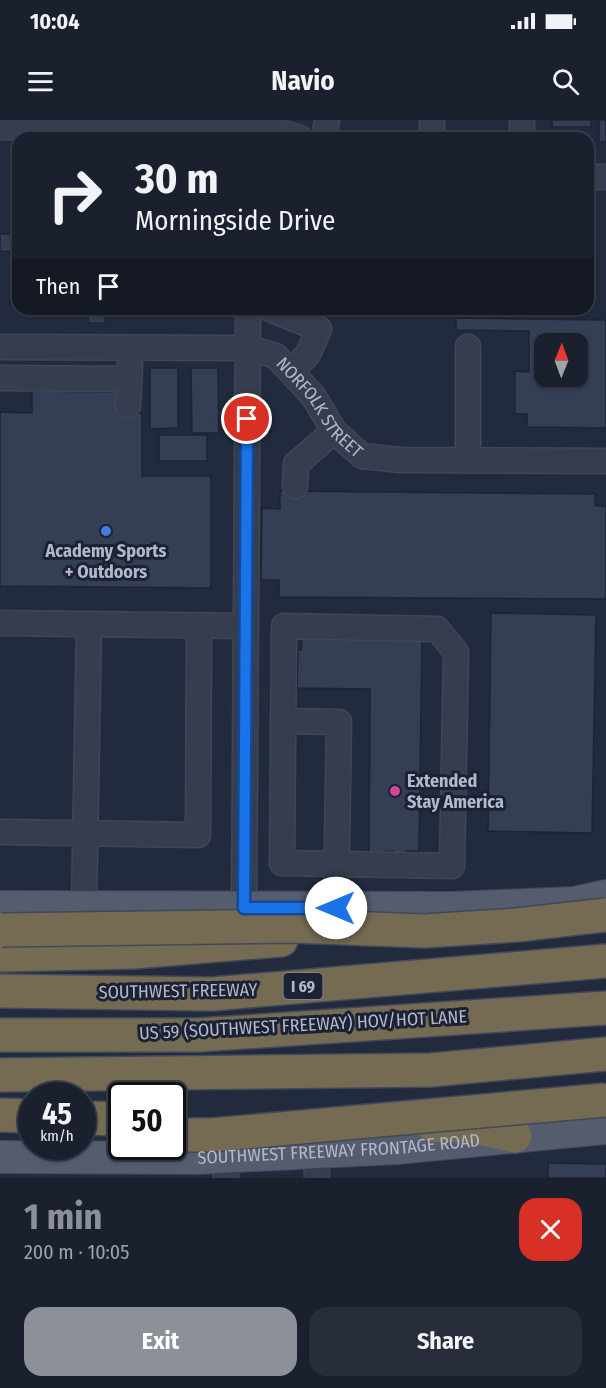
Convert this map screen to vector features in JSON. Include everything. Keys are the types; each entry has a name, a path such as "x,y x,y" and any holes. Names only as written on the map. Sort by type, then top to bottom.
{"highway":[{"path":"0,930 134,952 434,926 574,903"},
{"path":"0,930 293,926 424,931 517,925 606,915"},
{"name":"SOUTHWEST FREEWAY","path":"0,991 212,994 606,961"},
{"name":"US 59 (SOUTHWEST FREEWAY) HOV/HOT LANE","path":"0,1035 199,1035 606,1008"},
{"path":"0,1075 431,1070 606,1054"},
{"path":"186,1135 211,1135 606,1100"},
{"path":"0,1115 18,1116"},
{"path":"186,1120 470,1126 515,1136"},
{"path":"0,1133 18,1134"}],"main road":[{"path":"0,930 84,907 452,909 574,903 606,896"},
{"name":"SOUTHWEST FREEWAY FRONTAGE ROAD","path":"0,1157 226,1167 316,1165 397,1148 606,1128"}],"street":[{"path":"0,128 226,124 248,132"},
{"path":"262,132 285,130"},
{"path":"244,908 248,315"},
{"path":"285,315 319,329 308,354 291,372"},
{"name":"NORFOLK STREET","path":"0,346 248,348 276,356 314,397 334,431 362,456 400,460 606,461"},
{"path":"128,405 131,347"},
{"path":"468,347 468,460"},
{"path":"0,378 129,380"},
{"path":"295,486 296,464 334,431"},
{"path":"0,623 246,626"},
{"path":"84,907 88,624"},
{"path":"0,832 198,835 199,625"},
{"path":"284,626 437,629 456,652 452,866 337,864 282,863 284,626"},
{"path":"283,721 339,722 336,908"}],"building":[{"path":"552,120 591,120 591,127 552,127"},
{"path":"599,120 606,120 606,142 599,142"},
{"path":"0,234 12,234 12,252 0,251"},
{"path":"88,315 105,315 105,323 88,323"},
{"path":"456,318 606,320 606,428 527,427 527,414 515,414 515,371 529,372 529,331 456,330"},
{"path":"150,368 178,368 178,428 150,429"},
{"path":"191,368 218,368 219,433 192,433"},
{"name":"Academy Sports + Outdoors","path":"32,391 120,392 120,413 142,413 142,476 211,476 211,588 0,586 0,412 32,413"},
{"path":"159,435 207,435 207,461 159,461"},
{"path":"280,491 595,494 595,506 606,506 606,599 279,597 279,580 261,580 262,508 280,509"},
{"path":"491,613 596,615 592,833 488,831"},
{"name":"Extended Stay America","path":"302,636 422,637 419,851 406,851 407,855 394,854 393,851 369,853 370,689 297,688 298,650 301,650"},
{"path":"548,1163 606,1164 606,1178 548,1178"},
{"path":"253,1176 305,1176 305,1178 253,1178"}],"place":[{"name":"Academy Sports + Outdoors","path":"106,531"},
{"name":"Extended Stay America","path":"395,791"}],"route":[{"path":"247,419 244,908 336,908"}]}
